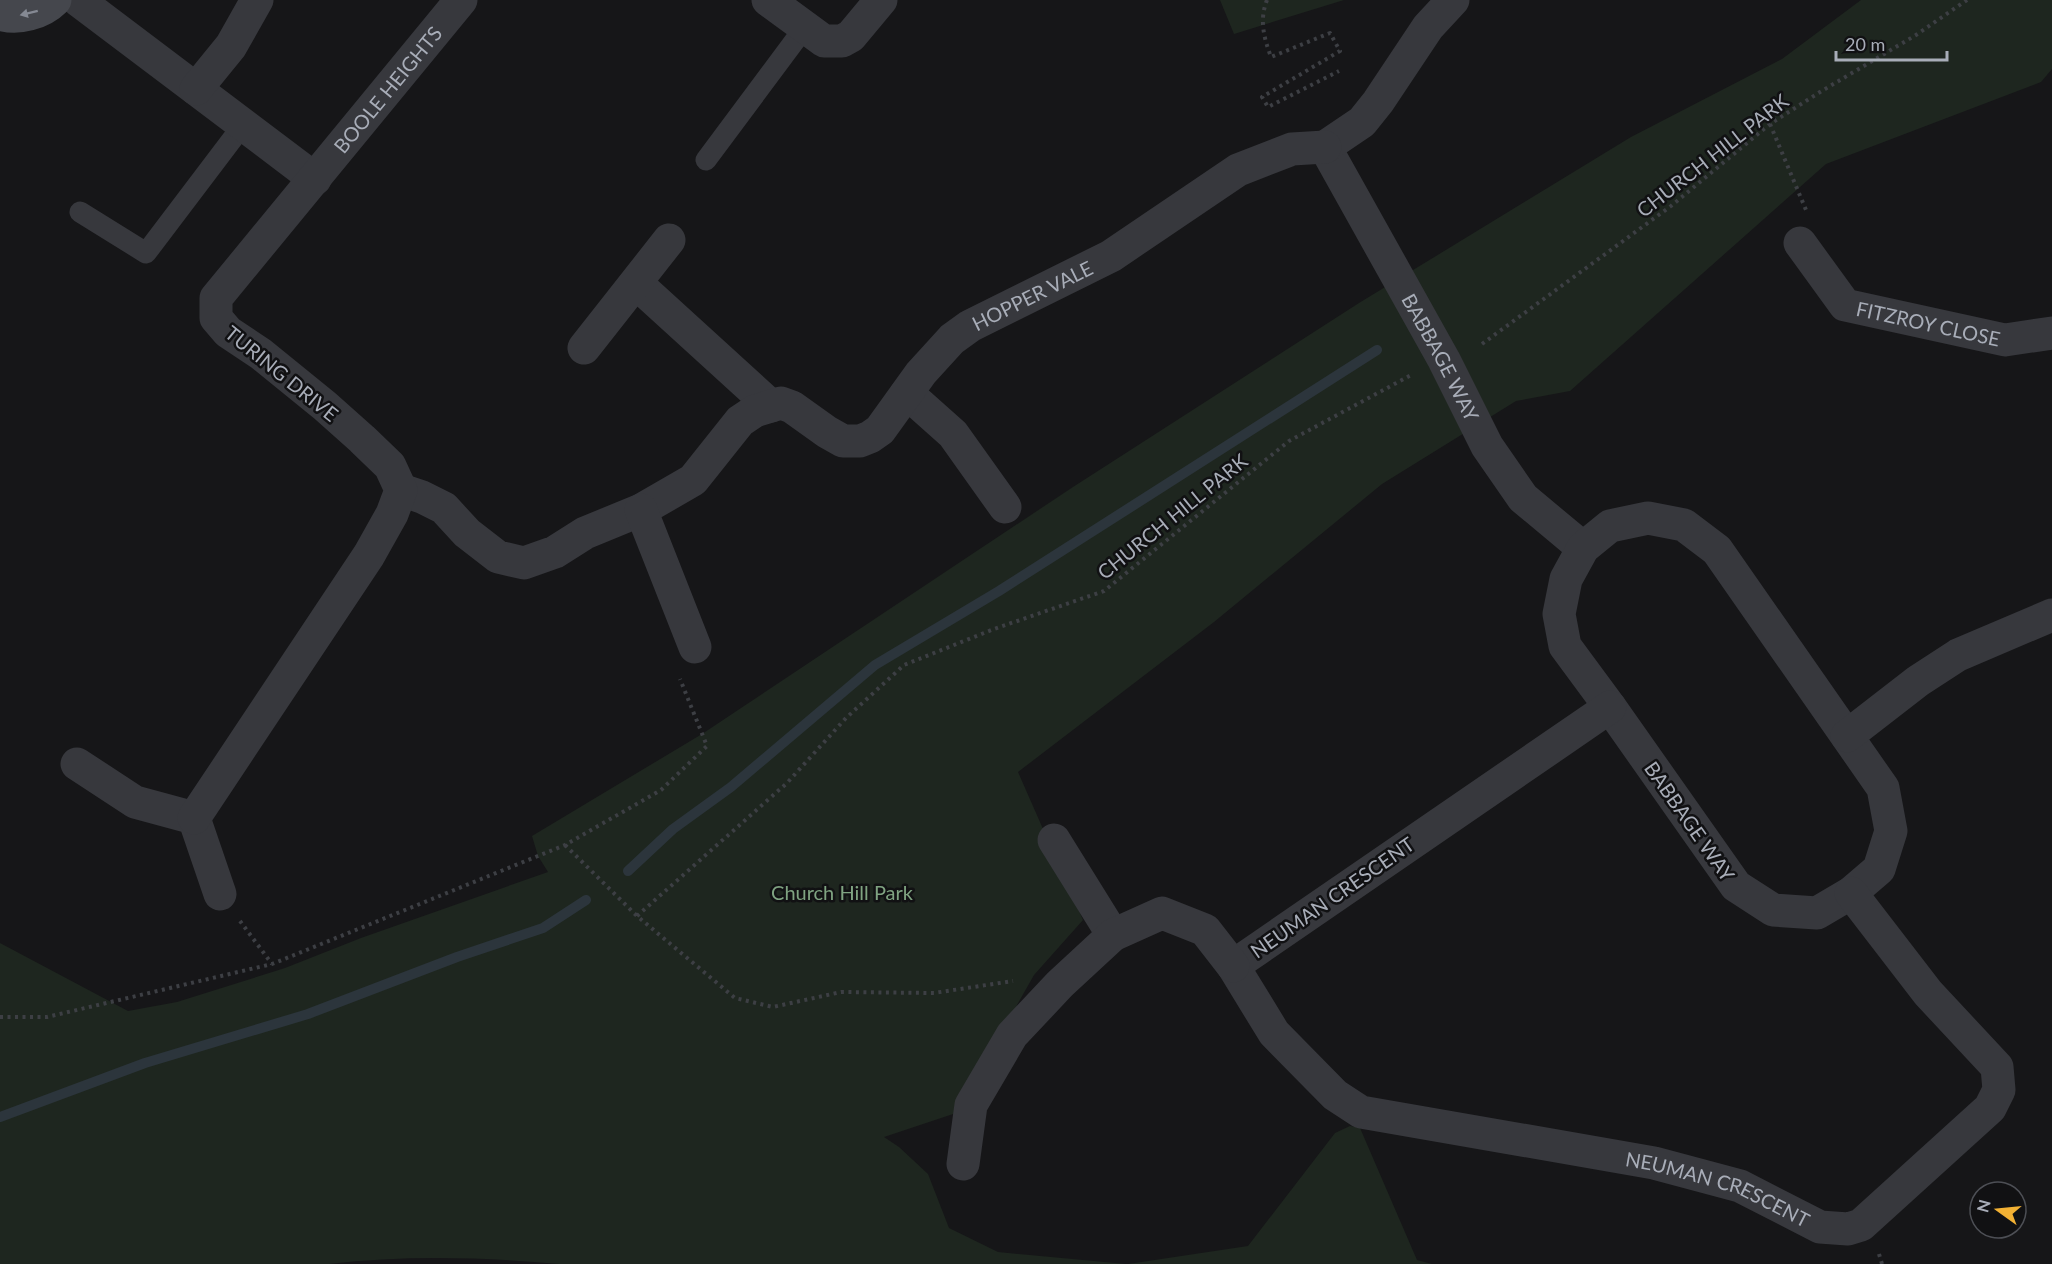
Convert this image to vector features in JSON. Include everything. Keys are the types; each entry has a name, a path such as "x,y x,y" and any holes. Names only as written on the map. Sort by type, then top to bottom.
{"street":[{"path":"0,14 27,15 49,7 56,0"},
{"path":"78,0 315,180"},
{"path":"196,89 231,46 257,0"},
{"name":"BOOLE HEIGHTS","path":"315,180 461,0"},
{"path":"768,0 824,41 842,41 851,36 881,0"},
{"path":"1325,147 1362,122 1428,27 1453,0"},
{"name":"HOPPER VALE","path":"771,406 781,403 792,406 843,441 852,442 870,437 880,430 921,373 945,347 970,326 1112,256 1238,170 1292,149 1325,147"},
{"name":"BABBAGE WAY","path":"1325,147 1444,360 1486,446 1523,498 1583,548"},
{"name":"TURING DRIVE","path":"315,180 216,298 216,318 228,332 261,354 362,439 390,466 401,490"},
{"name":"FITZROY CLOSE","path":"1804,230 1845,305 2005,340 2052,333"},
{"path":"584,348 669,240"},
{"path":"636,283 771,406"},
{"path":"907,393 953,434 1005,507"},
{"path":"194,818 369,555 392,514 401,490 444,508 467,533 498,557 524,562 555,552 585,533 641,510 693,480 740,421 755,411 771,406"},
{"path":"641,510 695,647"},
{"name":"BABBAGE WAY","path":"1648,518 1684,525 1717,550 1882,788 1891,831 1879,869 1851,893 1817,913 1773,910 1736,886 1610,706 1565,646 1559,614 1566,579 1583,548 1610,526 1648,518"},
{"path":"1847,736 1918,681 1958,655 2052,615"},
{"name":"NEUMAN CRESCENT","path":"1233,966 1610,706"},
{"path":"77,764 135,802 194,818"},
{"path":"194,818 220,894"},
{"path":"1054,840 1113,935"},
{"name":"NEUMAN CRESCENT","path":"963,1164 971,1105 1012,1035 1060,984 1113,935 1162,913 1205,930 1233,966 1274,1033 1335,1095 1362,1112 1654,1163 1740,1186 1820,1227 1848,1229 1861,1226 1990,1108 2000,1090 1997,1067 1928,993 1851,893"}],"lane":[{"path":"706,160 805,27"},
{"path":"80,212 146,253 243,125"}],"path":[{"path":"1267,0 1264,9 1263,35 1271,57 1330,33 1340,51 1262,97 1268,107 1339,71"},
{"name":"CHURCH HILL PARK","path":"1482,344 1671,206 1770,124 1916,35 1967,0"},
{"path":"1770,124 1804,230"},
{"name":"CHURCH HILL PARK","path":"637,916 787,783 846,718 904,665 994,629 1104,591 1289,441 1417,372"},
{"path":"0,1017 47,1017 272,964 565,845 661,789 707,746"},
{"path":"565,845 637,916 735,998 773,1007 841,992 934,993 1009,982 1034,975 1060,984"},
{"path":"220,894 272,964"}],"green space":[{"path":"1220,0 1344,0 1234,34"},
{"name":"Church Hill Park","path":"1861,0 2052,0 2052,69 2041,82 1826,164 1570,391 1516,401 1382,484 1214,622 1018,772 1083,920 1034,975 956,1113 884,1137 899,1147 928,1174 949,1228 998,1252 1126,1264 559,1264 444,1258 386,1259 329,1264 0,1264 0,943 128,1011 177,1002 285,968 361,938 548,872 538,856 532,836 702,734 1073,487 1359,303 1631,137 1782,59"},
{"path":"1350,1126 1360,1128 1417,1260 1432,1264 1128,1264 1248,1246 1335,1133"}],"waterway":[{"path":"628,871 673,829 731,787 875,665 999,591 1377,350"},
{"path":"0,1117 145,1063 308,1014 457,957 543,928 586,900"}]}
